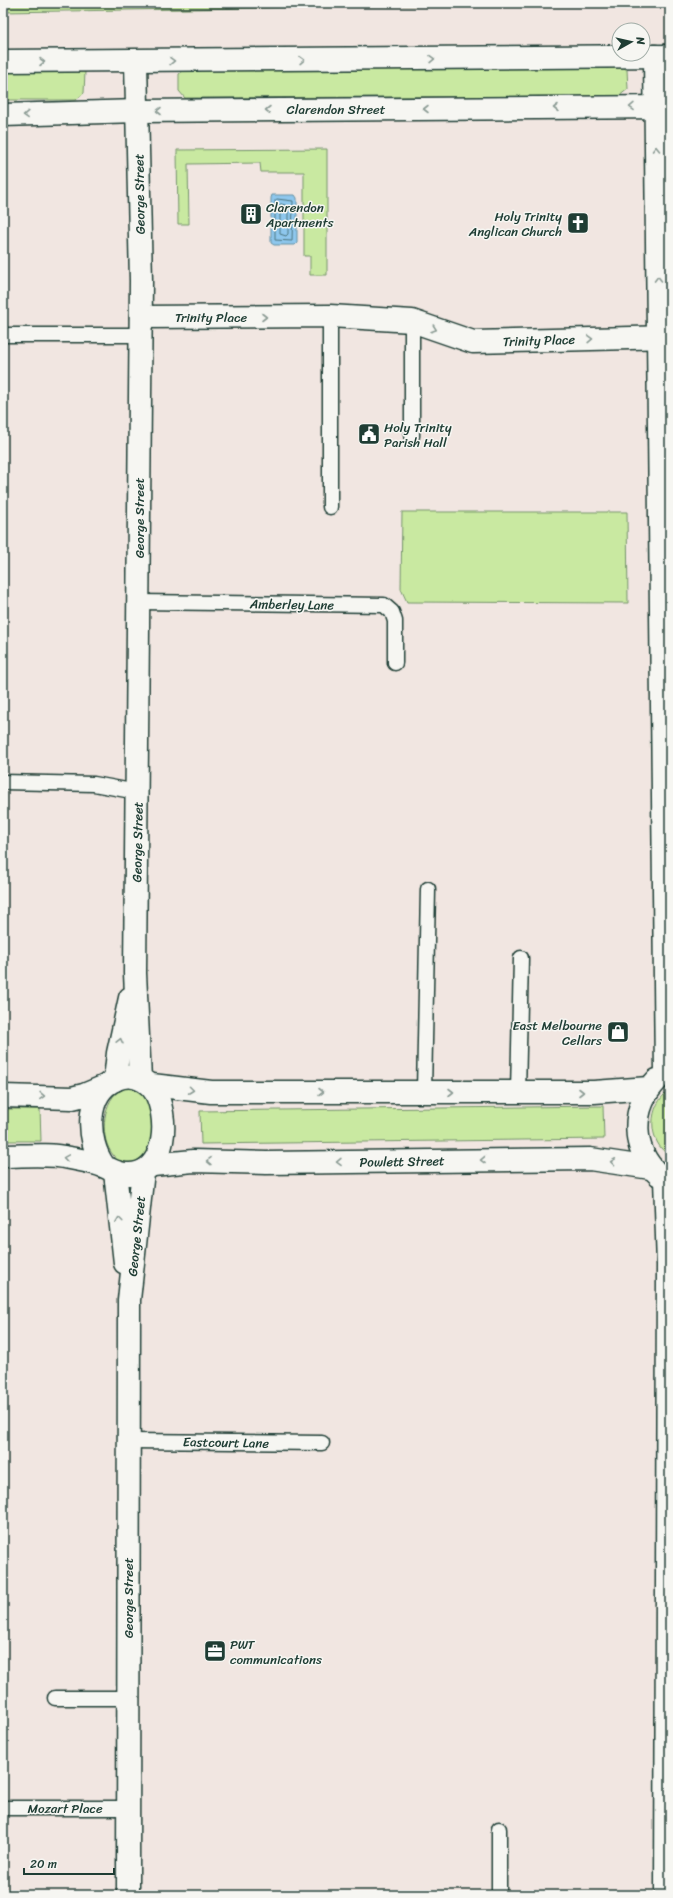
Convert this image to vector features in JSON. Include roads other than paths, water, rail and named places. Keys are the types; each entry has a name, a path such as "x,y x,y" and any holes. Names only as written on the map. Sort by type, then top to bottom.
{"street":[{"path":"3,62 136,62 663,56 668,1073 649,1088 639,1107 636,1128 640,1149 662,1176 668,1265 668,1727 666,1895"},
{"name":"George Street","path":"136,62 138,111 140,326 135,973 146,1082"},
{"name":"Clarendon Street","path":"3,115 138,111 663,107"},
{"name":"Trinity Place","path":"140,326 330,316 412,321 473,342 664,337"},
{"name":"George Street","path":"109,1083 118,1053 135,973"},
{"path":"3,1096 72,1098 84,1095 109,1083 128,1077 146,1082 211,1092 518,1093 594,1092 649,1088"},
{"path":"3,1156 61,1157 127,1174 148,1168 157,1157 163,1126 160,1104 146,1082"},
{"path":"109,1083 94,1103 92,1137 98,1158 109,1169"},
{"name":"Powlett Street","path":"148,1168 193,1161 266,1163 590,1159 662,1176"},
{"name":"George Street","path":"128,1895 129,1300 148,1168"},
{"name":"George Street","path":"109,1169 129,1300"}],"lane":[{"path":"330,316 330,507"},
{"path":"412,321 412,436"},
{"path":"3,335 140,326"},
{"name":"Amberley Lane","path":"138,602 384,605 392,612 395,621 395,662"},
{"path":"3,782 94,784 137,792"},
{"path":"424,1092 428,889"},
{"path":"518,1093 521,958"},
{"name":"Eastcourt Lane","path":"129,1441 322,1443"},
{"path":"55,1698 128,1698"},
{"name":"Mozart Place","path":"3,1808 128,1808"},
{"path":"499,1829 499,1895"}],"water":[{"path":"272,195 295,195 297,198 297,243 295,245 274,245 271,243"}],"place":[{"name":"Clarendon Apartments","path":"251,214"},
{"name":"Holy Trinity Anglican Church","path":"578,223"},
{"name":"Holy Trinity Parish Hall","path":"369,434"},
{"name":"East Melbourne Cellars","path":"618,1032"},
{"name":"PWT communications","path":"215,1651"}]}
